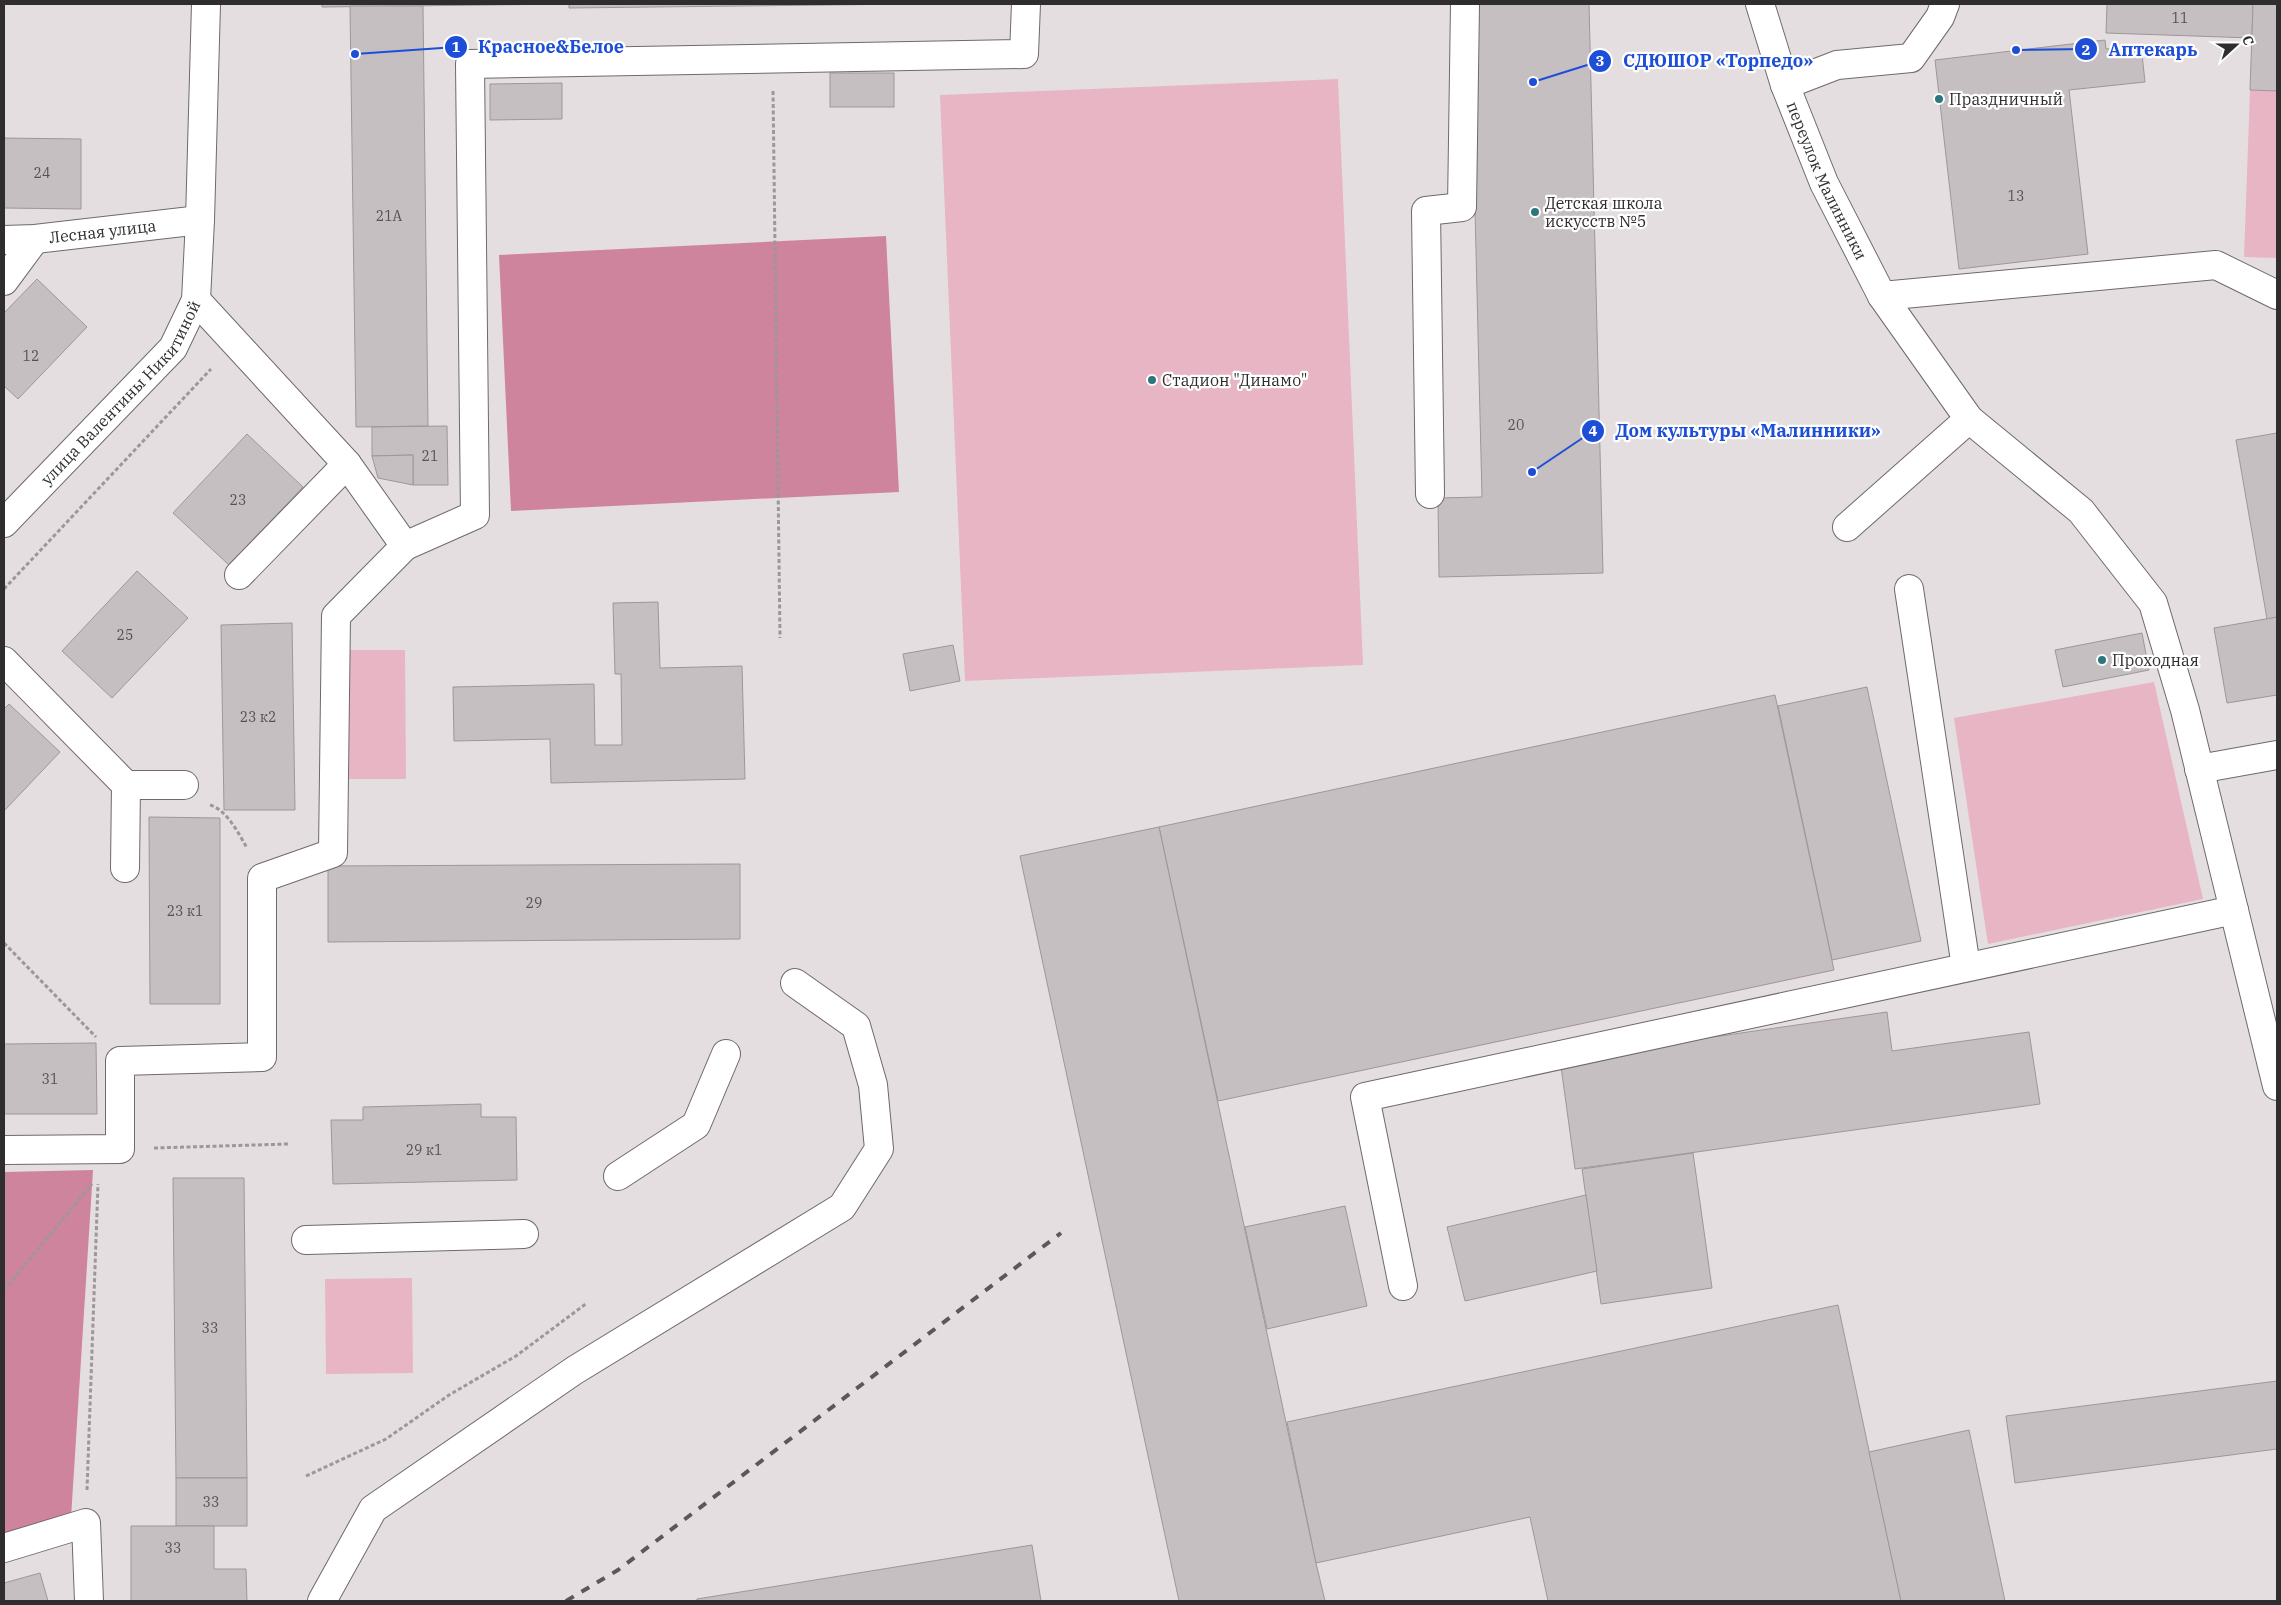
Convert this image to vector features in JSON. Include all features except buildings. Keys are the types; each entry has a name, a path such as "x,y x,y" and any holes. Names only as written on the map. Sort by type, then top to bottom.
{"street":[{"name":"улица Валентины Никитиной","path":"4,523 173,348 196,300 206,4"},
{"path":"4,1150 120,1149 120,1061 262,1057 262,878 333,853 336,616 406,546 474,516 470,64 1024,54 1026,4"},
{"path":"1430,494 1426,211 1462,208 1465,4"},
{"name":"переулок Малинники","path":"1760,4 1785,85 1824,183 1882,296 1970,419 2081,511 2153,603 2185,710 2277,1086"},
{"path":"1785,85 1837,65 1911,58 1940,17 1945,4"},
{"name":"Лесная улица","path":"4,240 35,239 200,220"},
{"path":"4,281 35,239"},
{"path":"1882,296 2216,265 2277,295"},
{"path":"196,300 347,464 406,546"},
{"path":"1847,527 1970,419"},
{"path":"239,575 347,464"},
{"path":"1908,590 1966,967"},
{"path":"4,661 126,785 125,868"},
{"path":"2199,769 2277,755"},
{"path":"126,785 184,785"},
{"path":"1403,1286 1366,1097 2234,910"},
{"path":"322,1601 373,1509 575,1370 842,1207 879,1149 872,1085 856,1026 795,983"},
{"path":"618,1176 696,1125 726,1054"},
{"path":"306,1240 524,1234"},
{"path":"4,1548 86,1523 89,1601"}],"path":[{"path":"773,59 780,638"},
{"path":"4,589 211,369"},
{"path":"184,785 190,795 217,807 238,833 262,878"},
{"path":"4,943 120,1061"},
{"path":"4,1290 120,1149 288,1144"},
{"path":"86,1523 99,1175"},
{"path":"306,1476 386,1438 448,1395 516,1356 587,1303"}],"shaded area":[{"name":"Стадион \"Динамо\"","path":"1338,79 1363,665 965,681 940,95"},
{"path":"2250,90 2277,91 2277,258 2244,257"},
{"path":"886,236 899,492 511,511 499,255"},
{"path":"335,650 405,650 406,779 336,779"},
{"path":"2154,682 2203,899 1988,944 1954,718"},
{"path":"93,1170 70,1534 4,1554 4,1172"},
{"path":"412,1278 413,1373 326,1374 325,1279"}],"railway":[{"path":"566,1601 618,1570 1061,1233"}],"place":[{"name":"Аптекарь","path":"2016,50"},
{"name":"Красное&Белое","path":"355,54"},
{"name":"СДЮШОР «Торпедо»","path":"1533,82"},
{"name":"Праздничный","path":"1939,99"},
{"name":"Детская школа искусств №5","path":"1535,212"},
{"name":"Стадион \"Динамо\"","path":"1152,380"},
{"name":"Дом культуры «Малинники»","path":"1532,472"},
{"name":"Проходная","path":"2102,660"}]}
